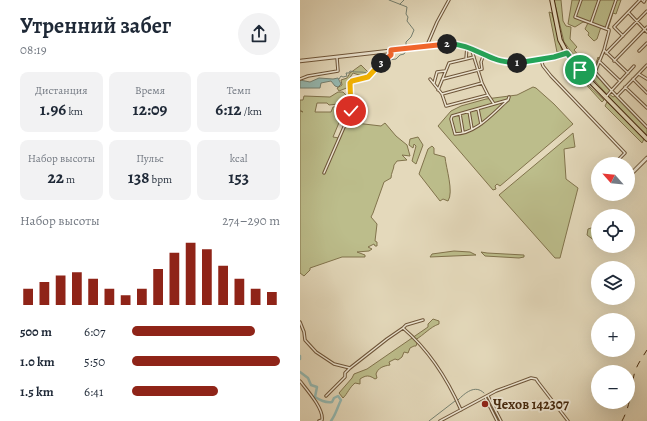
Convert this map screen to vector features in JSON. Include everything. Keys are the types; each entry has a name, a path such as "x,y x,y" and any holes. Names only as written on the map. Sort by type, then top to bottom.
{"main road":[{"path":"552,0 560,40 567,53 590,81 647,139"}],"street":[{"path":"428,46 437,22 449,0"},
{"path":"581,0 575,17 609,31 604,50 595,72 611,91 647,127"},
{"path":"591,23 599,0"},
{"path":"606,29 616,0"},
{"path":"623,36 614,27 641,0 644,2 645,0"},
{"path":"606,53 647,11"},
{"path":"628,13 647,32"},
{"path":"614,60 647,27"},
{"path":"639,51 647,43"},
{"path":"300,61 451,44 467,47 504,62 516,63 540,60 567,53"},
{"path":"466,59 467,47"},
{"path":"324,173 351,111 350,83 352,81 368,77 391,55 391,50"},
{"path":"604,50 628,73"},
{"path":"472,51 482,83 494,104"},
{"path":"443,79 482,69 481,62 484,54"},
{"path":"300,79 308,76 338,71 337,57"},
{"path":"438,90 448,65 452,62 474,57"},
{"path":"540,60 554,79 625,153 621,157"},
{"path":"599,61 620,81"},
{"path":"616,96 647,65"},
{"path":"606,97 634,66"},
{"path":"434,83 437,72 445,71"},
{"path":"639,74 647,79"},
{"path":"430,79 442,94 448,106 488,95"},
{"path":"633,79 647,93"},
{"path":"442,94 482,83"},
{"path":"625,87 647,108"},
{"path":"508,100 452,116 455,134 473,130 508,100 510,97"},
{"path":"478,109 481,124"},
{"path":"468,112 473,130"},
{"path":"460,114 463,132"},
{"path":"635,170 647,158"},
{"path":"326,396 345,377 345,373 350,368 387,339 406,326 423,320"},
{"path":"300,322 305,340 316,352 334,364 350,368"},
{"path":"403,328 423,347 435,362 461,410"},
{"path":"440,421 487,396 530,378 536,379 568,421"},
{"path":"300,381 320,408 323,418 319,421"},
{"path":"487,396 501,421"},
{"path":"485,398 497,421"}],"green space":[{"path":"554,0 561,0 563,21 566,26 571,27 570,39 577,47 574,50 593,72 598,57 599,58 594,73 610,91 608,93 613,97 615,96 647,129 647,135 629,119 585,70 564,42"},
{"path":"572,0 621,0 616,14 613,13 608,29 601,27 597,39 594,41 585,29 588,23 583,22 575,27 568,24"},
{"path":"549,12 552,13 562,51 557,52"},
{"path":"361,65 370,74 365,77 353,73 349,79 349,87 339,91 337,88 342,85 341,80 347,78 350,73"},
{"path":"573,65 588,85 604,100 602,102 570,67"},
{"path":"533,87 554,104 573,124 500,186 497,184 495,186 496,189 493,190 438,126 451,111 461,106 486,99 517,95"},
{"path":"338,92 343,92 347,96 347,103 329,105 327,103 317,103 315,112 331,112 333,107 349,106 349,112 343,113 333,137 339,138 347,122 381,126 385,123 396,136 407,145 410,156 402,155 407,160 397,161 394,165 391,178 384,182 371,217 377,224 375,241 377,242 377,246 374,244 368,247 372,249 369,251 357,252 365,255 365,257 342,257 310,268 304,276 300,273 300,111 303,112 300,110 300,100 303,100 304,96 330,97"},
{"path":"607,102 644,139 642,143 605,106"},
{"path":"573,133 575,147 564,149 566,179 578,188 560,258 555,258 499,195"},
{"path":"418,137 423,145 416,164 412,161 416,146 414,144 413,148 409,145 410,139"},
{"path":"432,146 434,148 434,154 445,157 450,186 450,197 448,201 443,199 440,201 419,174 428,149"},
{"path":"591,228 591,238 587,235 588,229"},
{"path":"454,251 470,252 476,255 430,257 432,254"},
{"path":"481,252 524,255 524,257 485,256"},
{"path":"433,319 439,321 439,324 415,340 417,343 416,346 410,348 408,353 404,352 402,357 398,360 395,359 389,362 390,365 379,369 376,374 377,378 375,379 368,376 360,379 360,384 355,383 343,398 339,393 354,374 367,369 428,327 428,324"}],"water":[{"path":"319,78 338,78 341,84 338,87 331,81 321,83 320,88 300,88 300,80 310,82"}],"waterway":[{"path":"389,0 407,7 407,21 414,30 411,37 406,42 406,46"},
{"path":"400,4 404,0"},
{"path":"339,79 341,76 347,76 346,73 349,73 350,71 367,73 369,79 386,67 388,60 396,59 406,51"},
{"path":"300,372 308,378 311,385 317,387 315,397 327,402 332,402 334,398 338,396 341,400 331,421"},
{"path":"458,400 470,390 477,389 484,393"},
{"path":"429,421 455,401"}],"railway":[{"path":"622,421 629,404 635,372 639,362 647,350"}],"place":[{"name":"Чехов 142307","path":"485,404"}],"route":[{"path":"351,111 350,83 352,81 368,77 381,62 391,55 391,50 451,44 467,47 496,60 516,63 554,57 567,53 580,70"}]}
